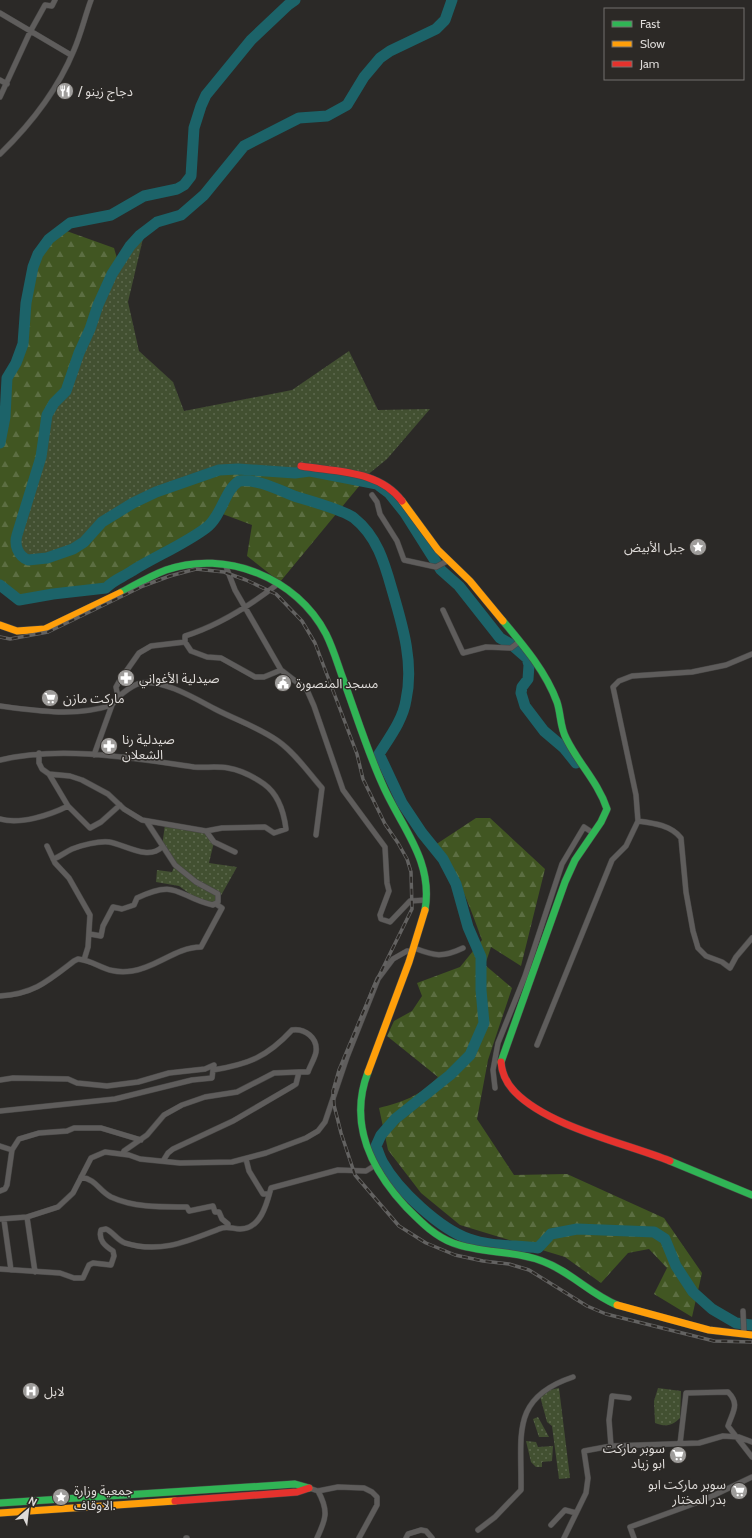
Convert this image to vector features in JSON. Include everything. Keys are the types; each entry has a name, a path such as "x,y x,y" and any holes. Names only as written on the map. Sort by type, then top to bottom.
{"street":[{"path":"0,97 30,32 45,5 52,6 55,0"},
{"path":"0,154 18,137 49,97 71,55 90,0"},
{"path":"0,13 71,55"},
{"path":"0,80 7,84"},
{"path":"301,466 370,477 382,482 396,493 446,562 470,582 551,688 558,704 565,737 570,748 602,794 607,809 601,822 589,830 575,860 534,967 501,1062 505,1080 512,1090 523,1100 554,1118 665,1159 752,1195"},
{"path":"372,495 377,502 380,514 397,541 404,560 436,567 446,562"},
{"path":"0,626 17,631 45,629 166,570 182,566 203,563 226,564 256,571 280,582 310,611 323,628 382,784 411,833 419,851 427,888 422,922 366,1077 360,1102 361,1125 374,1166 385,1184 419,1220 436,1234 454,1244 544,1261 559,1268 588,1290 610,1303 694,1326 752,1334"},
{"path":"226,564 235,590 281,670 306,690 314,706 343,790 384,847 386,883 389,891 380,916 381,919 390,922 410,901 426,900"},
{"path":"280,582 246,607 209,628 185,636 185,642 191,651 207,657 221,658 255,677 264,677 281,670"},
{"path":"442,610 463,653 486,647 516,644"},
{"path":"118,697 116,687 139,653 151,646 185,642"},
{"path":"537,1045 612,860 626,846 638,821 636,795 613,687 619,681 632,676 692,672 726,665 752,654"},
{"path":"94,755 112,705 118,697 132,686 141,683 155,682 200,700 215,709 261,729 279,742 298,760 322,788 316,835"},
{"path":"0,706 67,712 94,711 112,705"},
{"path":"0,760 39,753 57,752 237,770 264,784 273,793 284,814 286,829 274,833 265,827 222,828 206,831 147,822 130,814 108,794 82,780 70,776 49,774"},
{"path":"39,753 39,763 42,769 49,774 68,806 90,828 101,822 120,805"},
{"path":"0,819 15,820 43,817 68,806"},
{"path":"638,821 663,826 672,830 681,838 686,892 695,941 702,953 722,962 730,968 736,957 752,938"},
{"path":"147,822 175,865 196,882 218,894 219,899 216,904"},
{"path":"495,1088 493,1070 498,1043 525,976 562,864 584,827 589,830"},
{"path":"206,831 214,842 235,852"},
{"path":"53,859 71,850 98,842 110,842 144,852 159,850 162,847"},
{"path":"47,846 53,859 69,878 87,909 91,921 88,947 84,960"},
{"path":"0,996 28,992 37,988 74,961 84,960 105,970 113,972 131,972 184,950 201,947 222,908 216,904 208,904 178,890 159,889 137,898 134,906 122,910 113,907 103,926 101,936 90,934"},
{"path":"11,1270 2,1219 27,1217 58,1207 73,1193 91,1158 97,1154 105,1152 123,1154 140,1159 180,1163 232,1162 286,1146 318,1131 327,1116 347,1057 378,979 393,959 407,951 413,950 435,956 447,956 462,948"},
{"path":"722,962 736,957"},
{"path":"123,1154 124,1151 141,1140 164,1115 182,1105 206,1097 237,1092 274,1073 308,1072 316,1051 313,1039 306,1032 298,1029 292,1030 285,1039 256,1059 213,1070"},
{"path":"0,1080 13,1078 68,1079 77,1083 107,1086 138,1082 169,1073 205,1068 214,1065 212,1078 192,1080 115,1099 0,1111"},
{"path":"163,1161 168,1153 173,1149 256,1109 293,1086 296,1084 299,1072"},
{"path":"0,1191 7,1185 12,1150 19,1139 39,1133 67,1131 74,1128 101,1128 141,1140"},
{"path":"0,1146 12,1150"},
{"path":"246,1159 249,1171 263,1194 269,1194"},
{"path":"0,1269 60,1273 80,1279 83,1278 89,1265 93,1263 111,1265 114,1256 113,1251 106,1246 100,1236 101,1230 103,1229 109,1230 112,1235 124,1242 153,1246 186,1243 220,1228 228,1227 240,1229 250,1226 259,1218 268,1203 270,1188 338,1170 366,1171 374,1166"},
{"path":"81,1177 90,1179 112,1197 130,1203 151,1207 187,1206 189,1211 213,1206 215,1212 219,1212 222,1219 228,1224 228,1227"},
{"path":"27,1217 35,1272"},
{"path":"743,1311 744,1332"},
{"path":"478,1530 495,1518 521,1490 523,1419 530,1403 543,1390 573,1377"},
{"path":"680,1444 686,1393 728,1392 734,1398 736,1404 728,1426 734,1436 752,1457"},
{"path":"611,1446 609,1420 612,1396 629,1398"},
{"path":"564,1538 586,1493 588,1478 584,1451 611,1446 699,1443 723,1436 734,1436 752,1442"},
{"path":"634,1538 630,1527 704,1500 752,1478"},
{"path":"0,1504 295,1484 318,1491 338,1487 364,1488 372,1492 377,1497 377,1505 359,1538"},
{"path":"0,1513 297,1492 309,1488"},
{"path":"317,1538 324,1523 326,1513 323,1501 318,1491"},
{"path":"551,1526 565,1510 576,1513"},
{"path":"406,1538 408,1534 421,1530 426,1531 432,1538"}],"green space":[{"path":"61,229 114,248 119,265 104,293 76,360 66,391 49,409 31,490 15,540 20,555 32,560 73,549 111,517 166,488 229,469 295,473 318,469 365,479 280,582 247,556 252,525 220,513 211,524 176,547 132,571 106,588 19,600 0,585 0,443 5,417 7,378 16,363 23,344 27,299 33,267 43,246"},
{"path":"145,230 128,302 139,351 173,382 184,411 292,390 349,351 378,410 430,409 387,459 360,481 310,471 295,473 229,469 199,476 142,498 96,528 84,542 73,549 38,559 25,559 17,550 15,540 41,457 49,409 64,394 90,329 121,261"},
{"path":"476,818 490,818 545,869 521,966 491,947 485,965 512,988 488,1060 477,1119 514,1175 567,1174 664,1218 702,1273 692,1317 654,1294 667,1268 649,1249 628,1253 601,1283 565,1257 460,1225 421,1193 388,1150 379,1108 418,1094 438,1077 387,1036 394,1021 412,1011 422,996 417,983 460,967 482,940 457,878 435,845"},
{"path":"165,824 206,831 214,842 209,863 237,867 219,899 213,905 194,897 179,886 156,882 157,870 172,872 175,865 162,847"},
{"path":"559,1388 570,1478 559,1479 552,1426 547,1422 540,1396 549,1390"},
{"path":"658,1388 681,1391 680,1418 674,1423 662,1425 655,1423 654,1401"},
{"path":"538,1417 549,1437 539,1437 533,1419"},
{"path":"526,1441 536,1442 538,1447 553,1446 552,1461 542,1462 542,1467 536,1467 531,1462"}],"waterway":[{"path":"0,443 5,417 7,378 16,363 23,344 26,303 33,267 38,254 49,239 70,223 111,215 144,196 177,189 184,185 191,176 194,128 206,95 251,40 295,0"},
{"path":"452,0 445,20 436,29 390,51 380,58 364,77 347,105 327,116 299,118 244,146 204,195 181,215 157,222 140,235 130,246 112,274 98,305 66,391 54,403 47,415 41,457 17,535 16,543 19,553 28,560 47,558 73,549 84,542 102,522 133,503 156,492 219,470 238,469 295,473 310,471 377,484 389,493 405,513 441,570 459,586 500,638 512,645 527,658 529,665 528,679 522,687 521,693 525,706 544,731 564,748 576,763"},
{"path":"0,585 19,600 53,594 106,588 115,581 188,540 206,528 216,517 230,491 239,481 262,483 297,497 336,509 354,518 369,534 380,552 404,632 408,659 408,686 402,715 379,754 402,803 422,833 443,859 456,884 468,927 481,957 481,990 484,1023 470,1055 450,1075 395,1119 381,1135 376,1146 382,1161 399,1185 433,1218 445,1227 477,1242 494,1245 538,1248 551,1234 577,1229 654,1232 665,1239 676,1266 693,1292 712,1309 736,1323 752,1325"}],"railway":[{"path":"0,637 10,639 48,632 143,586 170,576 196,569 224,572 246,580 276,594 302,621 315,643 357,754 363,779 385,824 407,859 411,872 412,909 375,984 339,1070 333,1091 334,1105 341,1133 355,1175 399,1226 426,1243 455,1255 483,1261 509,1264 529,1270 587,1306 606,1314 714,1341 752,1342"}],"traffic: fast":[{"path":"120,593 166,570 189,564 212,563 235,566 258,573 297,597 313,614 326,634 335,655 365,742 388,797 420,858 426,892 425,910"},
{"path":"501,1062 565,882 575,860 601,822 607,809 593,781 566,738 557,702 547,680 503,621"},
{"path":"368,1072 362,1091 361,1110 362,1128 366,1145 382,1177 406,1207 422,1223 433,1232 453,1243 475,1249 520,1255 552,1265 598,1295 617,1305"},
{"path":"670,1161 752,1195"},
{"path":"0,1503 295,1484 309,1488"}],"traffic: slow":[{"path":"402,501 438,550 470,581 503,621"},
{"path":"0,625 17,631 45,629 120,593"},
{"path":"368,1072 409,962 425,910"},
{"path":"617,1305 709,1330 752,1335"},
{"path":"0,1513 175,1501"}],"traffic: jam":[{"path":"301,466 356,474 369,478 381,483 402,501"},
{"path":"501,1062 504,1075 512,1089 530,1104 547,1115 588,1133 670,1161"},
{"path":"175,1501 297,1492 309,1488"}],"place":[{"name":"/ دجاج زينو","path":"65,91"},
{"name":"جبل الأبيض","path":"698,547"},
{"name":"صيدلية الأغواني","path":"126,678"},
{"name":"مسجد المنصورة","path":"283,683"},
{"name":"ماركت مازن","path":"50,698"},
{"name":"صيدلية رنا الشعلان","path":"109,746"},
{"name":"لابل","path":"31,1391"},
{"name":"سوبر ماركت ابو زياد","path":"678,1455"},
{"name":"سوبر ماركت ابو بدر المختار","path":"739,1491"},
{"name":"جمعية وزارة الاوقاف.","path":"61,1497"}]}
